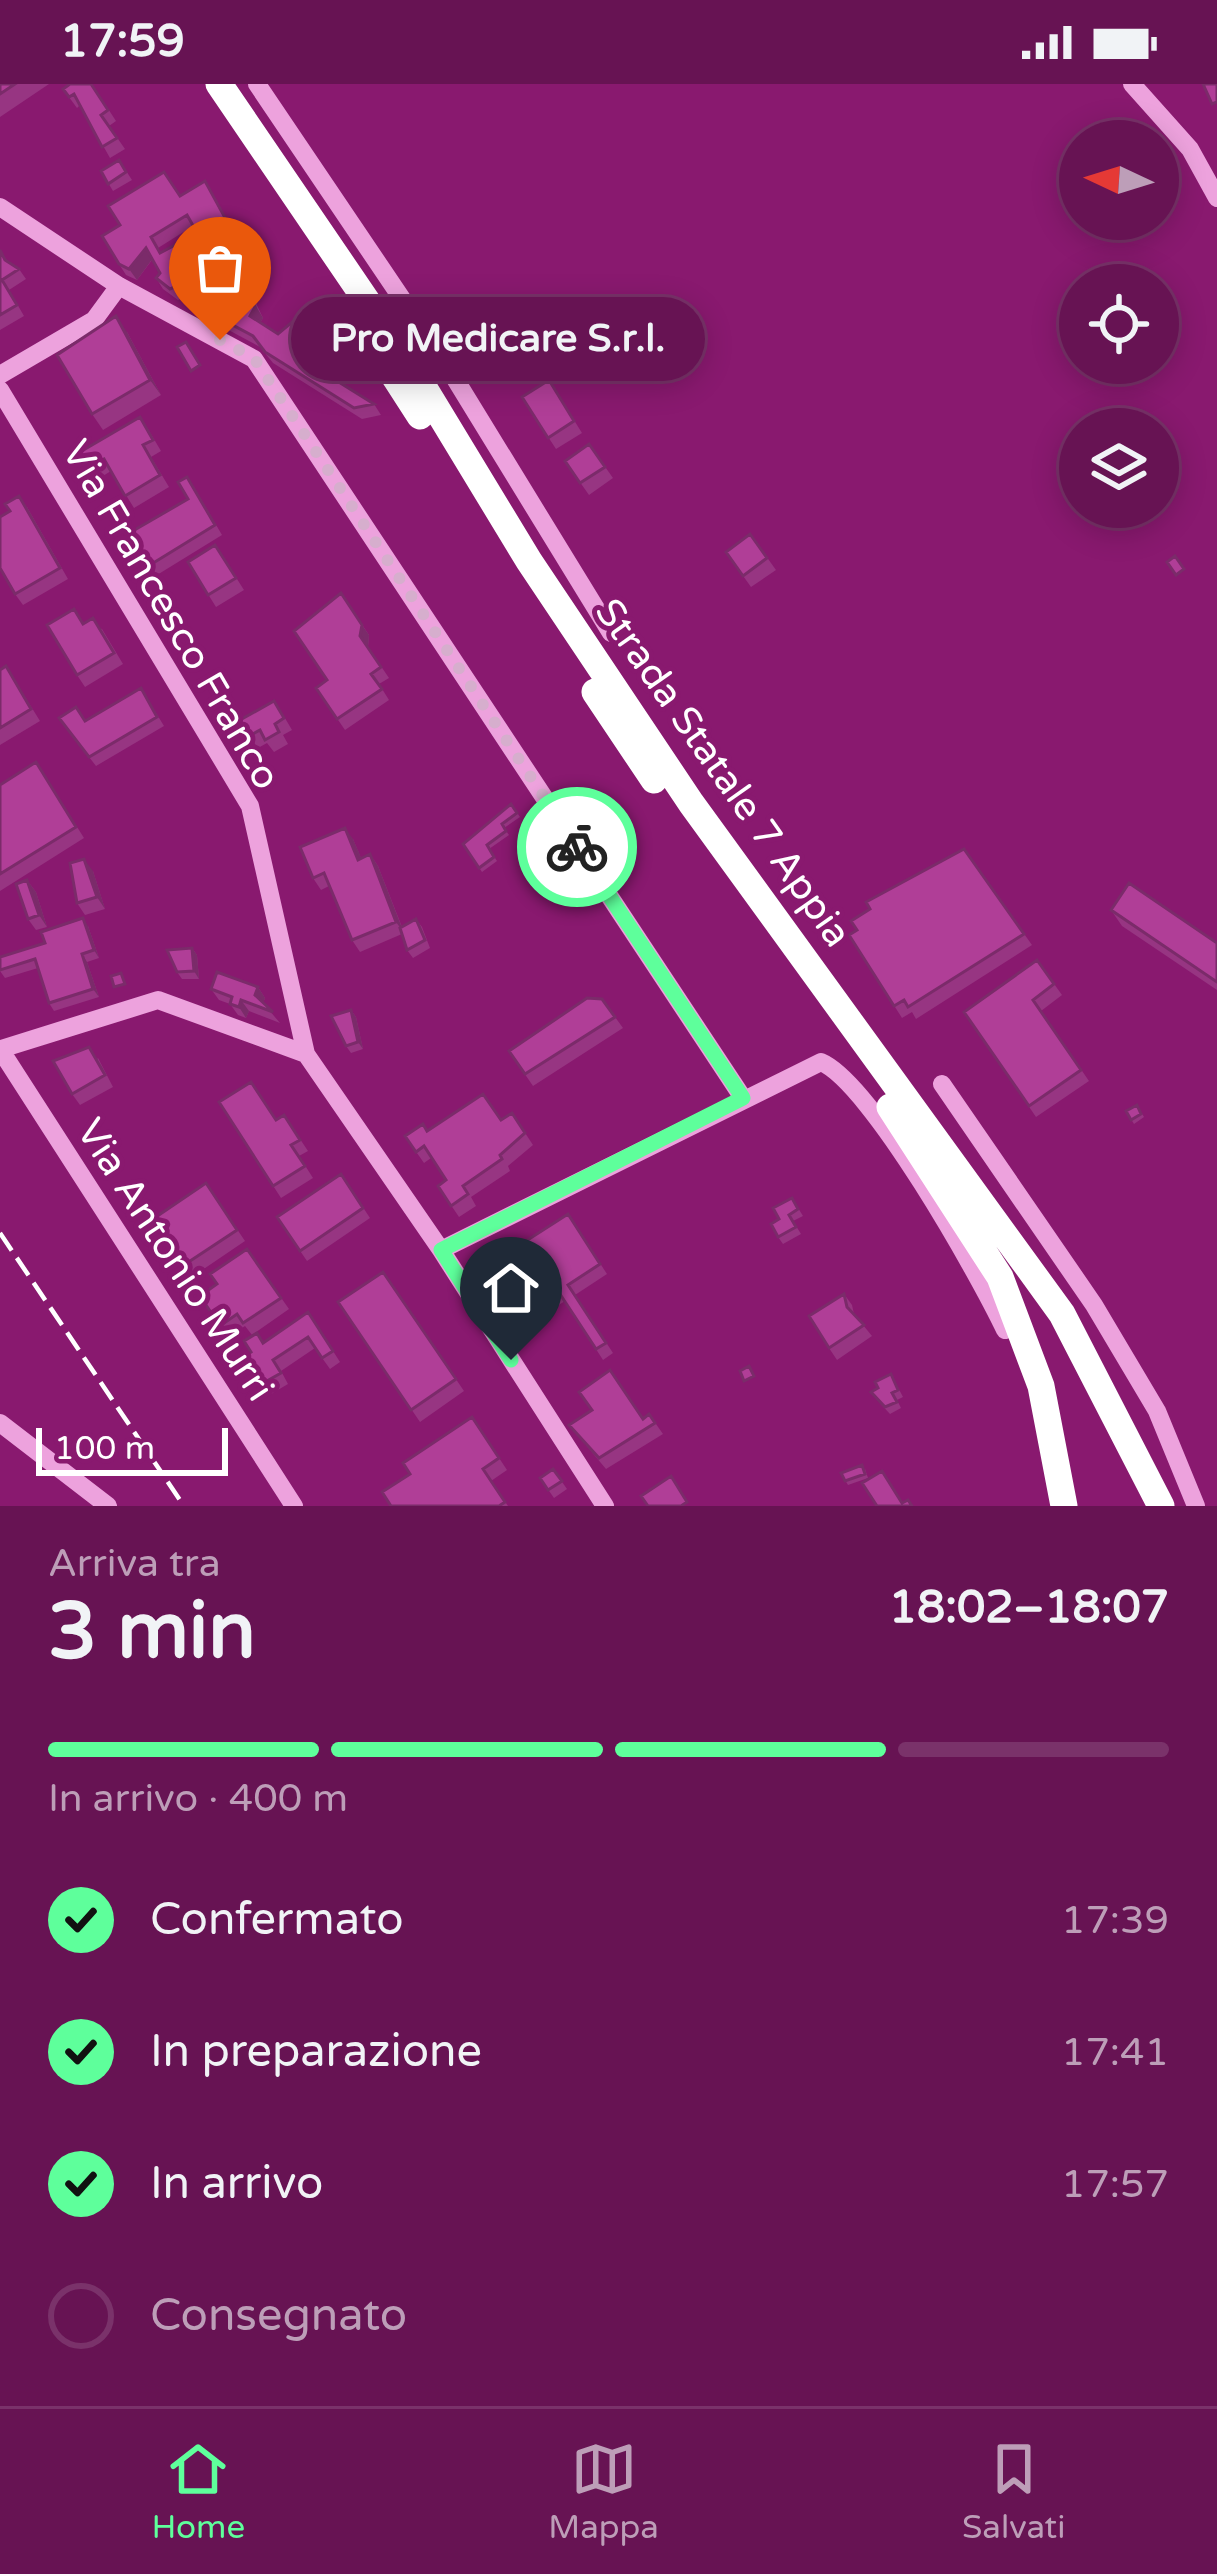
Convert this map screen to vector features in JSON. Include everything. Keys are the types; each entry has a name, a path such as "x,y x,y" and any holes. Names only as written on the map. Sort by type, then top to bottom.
{"highway":[{"name":"Strada Statale 7 Appia","path":"202,84 626,740 1040,1308 1141,1506"},
{"name":"Strada Statale 7 Appia","path":"219,84 407,360 529,561 691,802 1062,1314 1161,1506"},
{"path":"890,1107 1000,1277 1041,1386 1064,1506"}],"street":[{"path":"257,84 446,364 611,633"},
{"path":"1132,84 1190,148 1217,198"},
{"path":"0,206 119,286 254,358 743,1098"},
{"path":"0,375 94,320 119,286"},
{"name":"Via Francesco Franco","path":"0,390 250,806 306,1054 441,1250 605,1506"},
{"path":"0,1049 158,1000 306,1054"},
{"name":"Via Antonio Murri","path":"0,1049 294,1506"},
{"path":"441,1250 821,1062 841,1070 978,1271 1006,1330"},
{"path":"942,1084 1094,1305 1157,1411 1196,1506"},
{"path":"0,1423 108,1506"}],"building":[{"path":"70,84 91,84 108,110 101,115 117,138 102,147 74,94 69,97 63,89"},
{"path":"1203,84 1217,84 1217,102 1212,104"},
{"path":"119,160 126,172 108,184 101,171"},
{"path":"164,172 180,196 205,181 230,227 256,260 221,281 244,296 247,291 255,307 250,316 278,334 292,322 321,355 310,364 374,404 354,408 265,352 253,336 186,300 177,286 170,289 156,278 160,273 146,248 129,269 119,264 102,236 120,225 108,206","holes":["187,215 203,243 183,255 177,244 160,253 151,237"]},
{"path":"0,250 19,269 2,280 17,305 0,315"},
{"path":"116,316 150,380 92,414 57,355"},
{"path":"186,342 200,365 191,371 177,347"},
{"path":"549,380 574,421 548,438 522,397"},
{"path":"140,417 153,440 143,445 160,475 125,496 104,459 89,467 80,452"},
{"path":"589,444 605,467 580,483 565,461"},
{"path":"187,477 215,525 150,565 131,532 188,499 178,482"},
{"path":"19,496 60,568 15,594 0,568 0,517 10,511 5,504"},
{"path":"750,534 767,558 743,576 726,552"},
{"path":"215,545 236,578 208,595 188,562"},
{"path":"1175,556 1184,569 1176,575 1167,562"},
{"path":"341,593 362,625 360,636 381,667 371,674 382,689 337,719 316,688 327,680 294,631"},
{"path":"74,609 83,624 93,618 114,653 77,675 47,625"},
{"path":"6,666 31,709 0,728 0,670"},
{"path":"141,688 157,717 89,757 59,718 76,707 85,721"},
{"path":"274,701 284,718 275,724 279,732 265,740 260,730 249,736 240,720"},
{"path":"36,762 76,827 0,874 0,785"},
{"path":"511,804 517,813 502,824 506,831 487,845 494,857 479,868 463,844"},
{"path":"345,828 358,860 370,854 396,922 352,940 324,873 313,878 300,847"},
{"path":"964,849 1024,934 908,1007 904,1000 894,1006 849,935 857,930 851,921 870,909 866,902"},
{"path":"84,859 97,897 77,903 70,863"},
{"path":"27,880 39,915 28,919 16,884"},
{"path":"1129,883 1217,943 1217,982 1111,910"},
{"path":"83,918 94,950 82,954 93,989 49,1003 35,959 0,970 0,957 45,943 41,932"},
{"path":"416,919 425,940 407,950 400,928"},
{"path":"192,948 194,971 177,972 167,950"},
{"path":"1037,960 1054,984 1033,1000 1081,1070 1029,1106 964,1012"},
{"path":"217,972 258,987 255,995 273,1012 241,1000 239,1007 230,1004 232,997 211,989"},
{"path":"121,973 125,984 114,987 111,976"},
{"path":"587,998 602,999 615,1017 525,1074 509,1051"},
{"path":"351,1010 358,1042 346,1046 331,1016"},
{"path":"89,1047 105,1075 72,1094 53,1061"},
{"path":"251,1082 276,1120 284,1115 300,1140 291,1145 305,1166 273,1186 219,1102"},
{"path":"483,1094 501,1120 512,1113 525,1133 500,1155 502,1159 463,1186 468,1194 451,1206 438,1186 446,1180 424,1146 416,1152 405,1136 423,1124 427,1131"},
{"path":"1137,1105 1141,1114 1131,1120 1126,1111"},
{"path":"341,1174 363,1208 300,1251 277,1217"},
{"path":"206,1183 237,1230 181,1267 150,1221"},
{"path":"792,1198 798,1209 789,1215 796,1227 778,1237 771,1224 779,1219 773,1208"},
{"path":"568,1214 600,1264 568,1285 606,1343 596,1349 558,1291 522,1314 507,1291 519,1283 501,1257"},
{"path":"247,1249 281,1298 243,1323 237,1314 220,1326 200,1296 217,1284 210,1274"},
{"path":"383,1272 456,1379 411,1410 338,1302"},
{"path":"844,1294 847,1307 864,1325 829,1348 809,1316"},
{"path":"308,1312 333,1351 322,1358 308,1337 273,1360 281,1373 258,1386 242,1358 251,1352 244,1341 257,1333 263,1343"},
{"path":"749,1366 754,1376 744,1381 740,1371"},
{"path":"610,1370 643,1419 649,1414 655,1423 599,1458 569,1425 592,1410 579,1392"},
{"path":"891,1374 897,1402 885,1407 871,1392 878,1388 875,1382"},
{"path":"472,1417 499,1458 483,1469 505,1502 499,1506 391,1506 382,1492 410,1474 403,1463"},
{"path":"862,1465 865,1474 845,1481 841,1473"},
{"path":"553,1469 562,1481 548,1490 540,1478"},
{"path":"882,1471 902,1503 908,1500 912,1506 877,1506 862,1483"},
{"path":"671,1476 687,1502 648,1506 641,1496"}],"railway":[{"path":"0,1233 184,1506"}],"way so far":[{"path":"220,340 254,358 577,847"}],"place":[{"name":"Pro Medicare S.r.l.","path":"220,340"}],"route":[{"path":"511,1360 441,1250 743,1098 577,847"}]}
